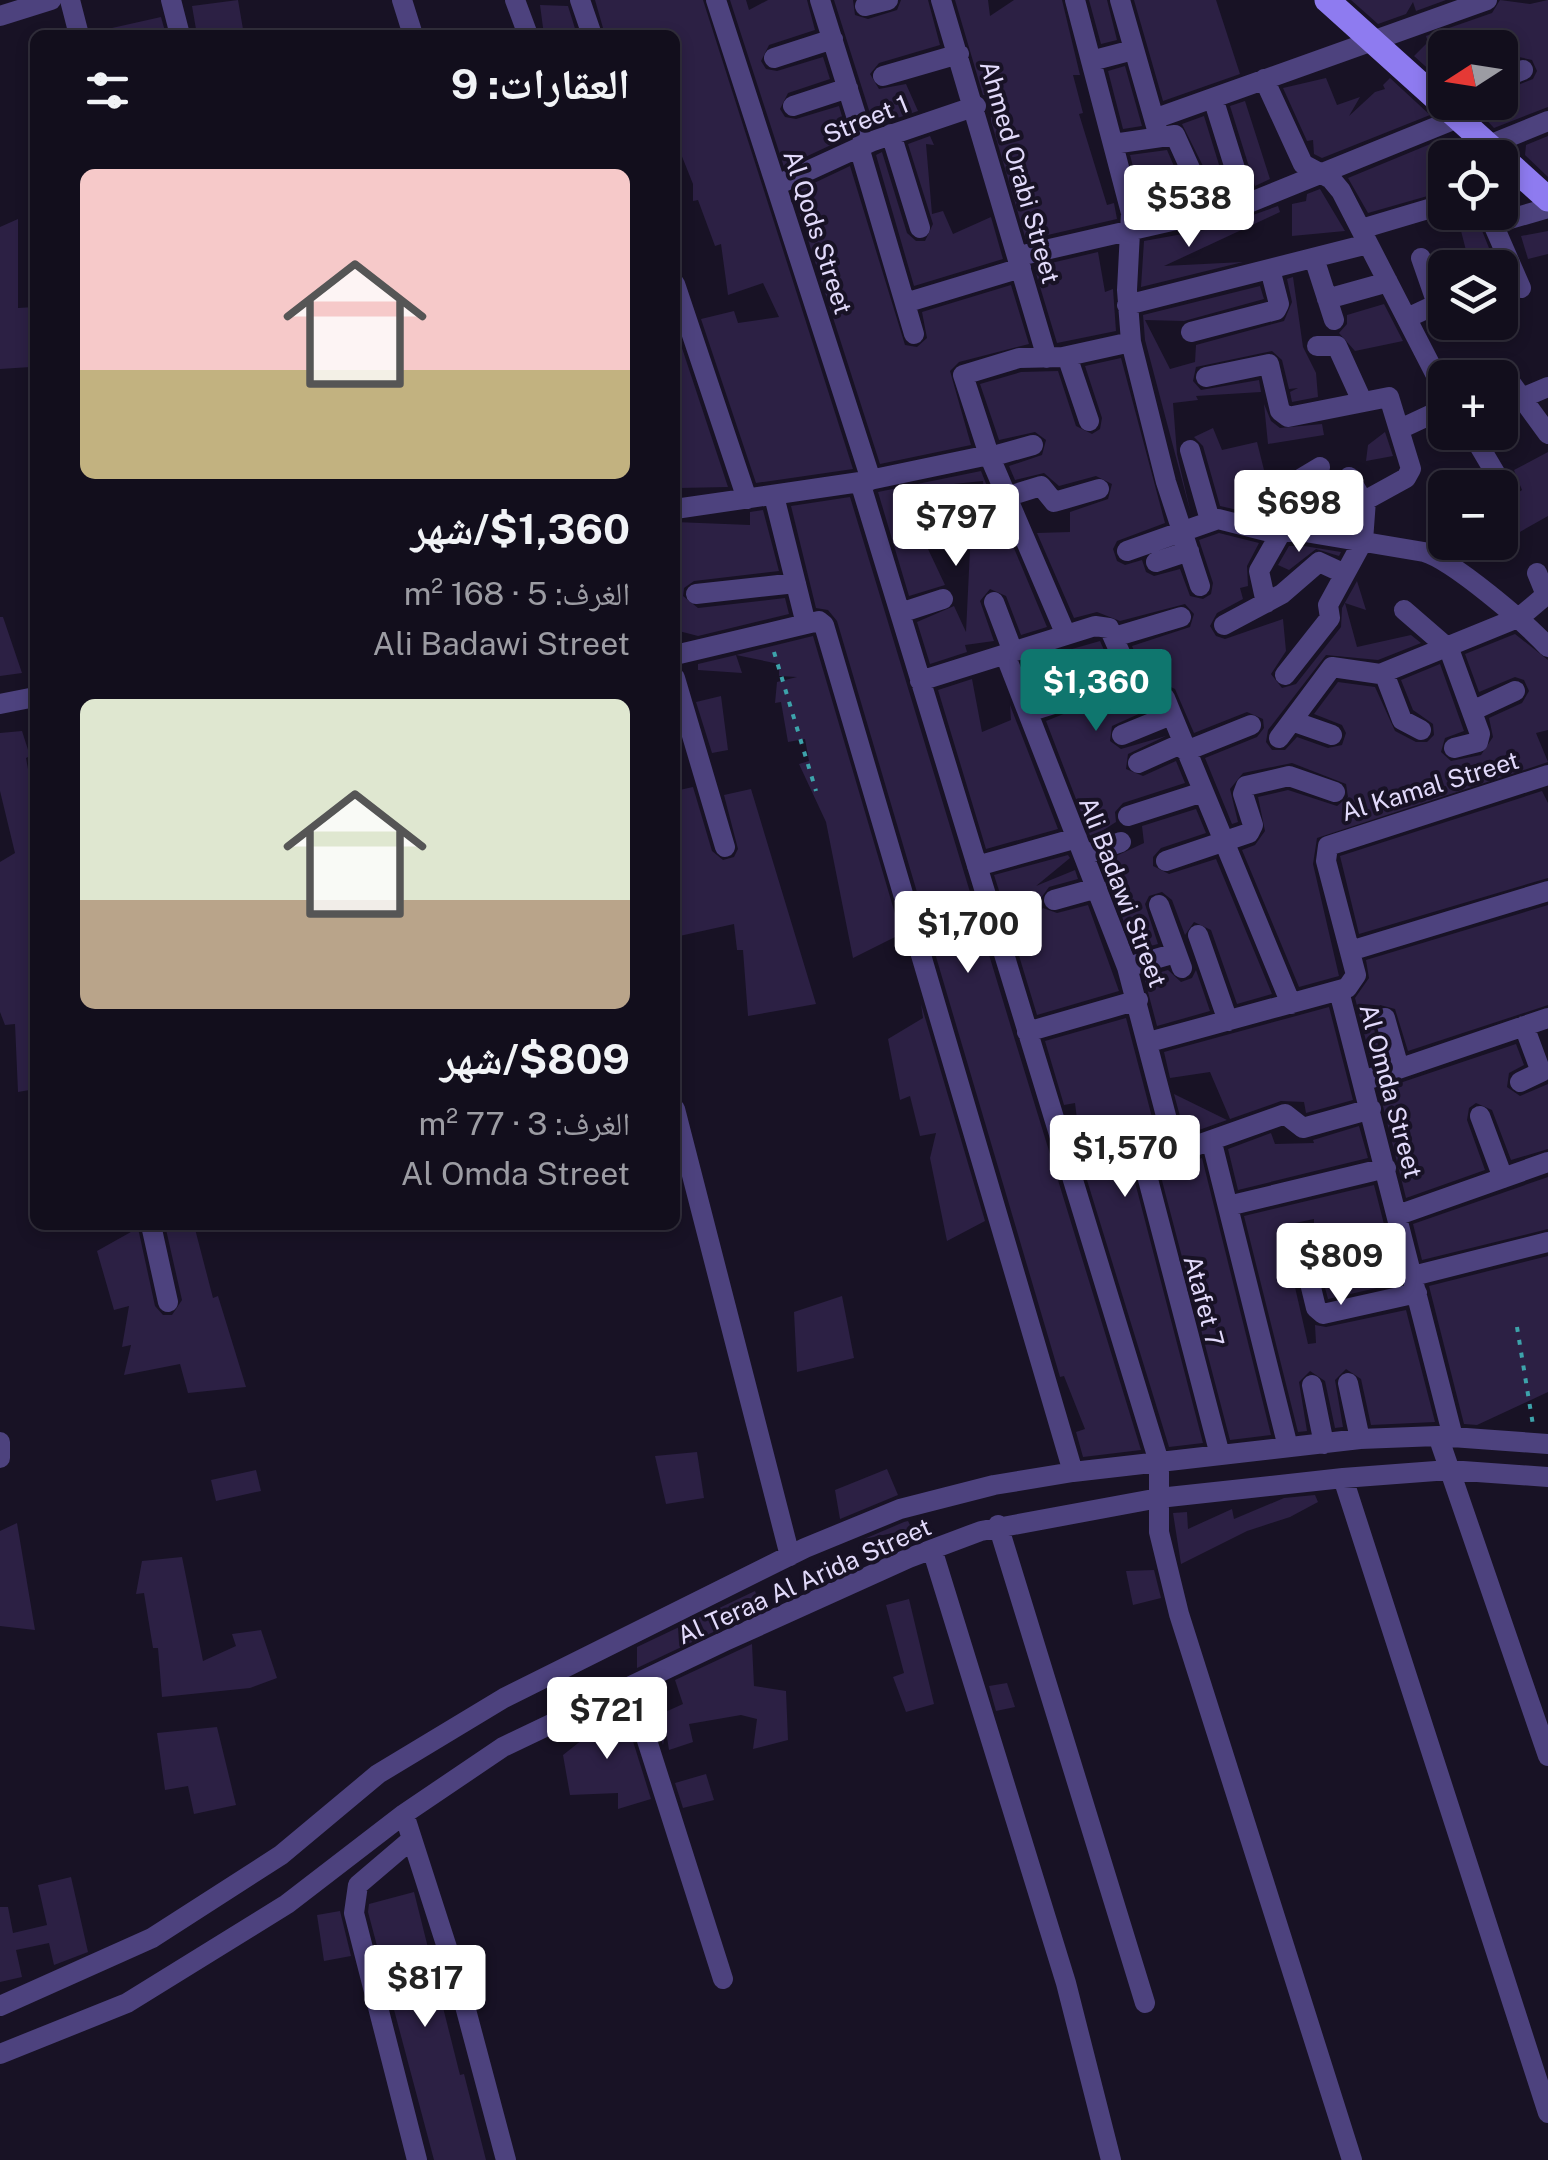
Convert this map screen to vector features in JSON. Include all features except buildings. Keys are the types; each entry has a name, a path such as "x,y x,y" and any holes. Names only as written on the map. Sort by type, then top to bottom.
{"main road":[{"path":"1327,0 1428,89"},
{"path":"1462,120 1483,140"},
{"path":"1518,173 1548,199"}],"street":[{"path":"0,16 51,0"},
{"path":"70,0 78,30"},
{"path":"171,0 179,30"},
{"path":"402,0 412,30"},
{"path":"515,0 526,30"},
{"path":"580,0 590,30"},
{"name":"Al Qods Street","path":"716,0 778,185 920,681 1159,1462 1159,1532 1178,1614 1352,2160"},
{"path":"820,0 848,88 914,334"},
{"path":"865,6 888,0"},
{"name":"Ahmed Orabi Street","path":"941,0 1020,262 1057,357 1089,421"},
{"path":"1076,0 1133,230 1127,305 1131,342 1200,586"},
{"path":"1120,0 1156,127 1177,138 1211,215"},
{"path":"1113,144 1213,98 1487,0"},
{"path":"774,58 833,39"},
{"path":"1091,62 1133,50"},
{"path":"882,76 959,54"},
{"path":"1518,72 1522,70"},
{"path":"1264,79 1299,158 1317,174 1337,184 1428,360"},
{"path":"792,106 848,88"},
{"path":"1213,98 1246,204"},
{"name":"Street 1","path":"778,185 890,134 976,106"},
{"path":"905,303 1020,262 1246,204 1317,174 1428,117"},
{"path":"1500,140 1548,121"},
{"path":"890,134 920,228"},
{"path":"1518,182 1526,180"},
{"path":"1521,288 1493,224 1548,208"},
{"path":"1127,305 1314,258 1428,211"},
{"path":"1314,258 1334,320"},
{"path":"1407,318 1438,304 1422,258"},
{"path":"1191,332 1276,310 1279,304 1270,268"},
{"path":"1327,299 1388,282"},
{"path":"680,299 747,499"},
{"path":"1066,634 989,456 964,381 970,370 1019,358 1057,357 1131,342"},
{"path":"1317,346 1336,346 1362,402"},
{"path":"1206,377 1269,364 1280,411 1288,417 1389,396 1410,473 1364,503"},
{"path":"1522,398 1548,387"},
{"path":"1518,393 1548,434"},
{"path":"1400,429 1428,416"},
{"path":"680,502 747,499 866,482 1033,445"},
{"path":"1190,450 1210,520"},
{"path":"1266,603 1259,571 1291,510 1290,484 1320,467"},
{"path":"1284,675 1329,620 1328,606 1363,541 1364,503 1350,477"},
{"path":"944,528 1009,504 1041,486 1054,502 1062,503 1099,490"},
{"path":"774,496 806,624"},
{"path":"1127,551 1210,520 1363,541 1428,555"},
{"path":"1156,562 1189,551"},
{"path":"1445,560 1520,617 1548,646"},
{"path":"1224,625 1266,603 1320,562 1345,574"},
{"path":"1332,735 1285,729 1332,667 1376,676 1520,617 1546,596 1537,572"},
{"path":"696,594 796,583"},
{"path":"900,613 943,599"},
{"name":"Ali Badawi Street","path":"994,602 1028,712 1138,1000 1176,1154"},
{"path":"1404,610 1449,648 1472,711 1480,740 1454,748"},
{"path":"1114,636 1181,617"},
{"path":"680,654 819,621 824,625 1073,1472"},
{"path":"920,681 1066,634 1105,626 1114,636 1132,682 1162,694 1291,1004"},
{"path":"1384,672 1402,720 1422,730"},
{"path":"1472,711 1515,692"},
{"path":"680,695 726,847"},
{"path":"1028,712 1057,703"},
{"path":"0,704 30,704"},
{"path":"1122,735 1171,715"},
{"path":"1138,763 1251,725"},
{"name":"Al Kamal Street","path":"1350,952 1325,856 1328,846 1548,775"},
{"path":"1166,861 1224,842 1252,828 1244,794 1246,786 1289,776 1336,792"},
{"path":"1128,816 1203,792"},
{"path":"977,866 1121,842"},
{"path":"1054,900 1097,888"},
{"path":"1150,1042 1339,991 1354,980 1350,952 1548,891"},
{"path":"1127,968 1179,960 1159,905"},
{"path":"992,917 1030,906"},
{"path":"1198,935 1228,1021"},
{"name":"Al Omda Street","path":"1339,991 1415,1284 1446,1436 1449,1470 1548,1756"},
{"path":"1027,1032 1138,1000"},
{"path":"1385,1018 1399,1068"},
{"path":"1363,1081 1548,1018"},
{"path":"1520,1082 1541,1072 1524,1026"},
{"path":"1176,1154 1286,1114 1304,1128 1371,1109"},
{"path":"1480,1116 1503,1178"},
{"path":"680,1127 790,1556"},
{"path":"1212,1143 1288,1447"},
{"name":"Atafet 7","path":"1176,1154 1147,1161 1143,1168 1220,1455"},
{"path":"1398,1215 1548,1162"},
{"path":"1228,1206 1386,1168"},
{"path":"152,1230 168,1302"},
{"path":"1302,1250 1316,1308 1324,1314 1548,1242"},
{"path":"1348,1383 1360,1439"},
{"path":"1312,1385 1324,1444"},
{"name":"Al Teraa Al Arida Street","path":"0,2006 152,1938 281,1855 378,1774 448,1729 566,1664 790,1556 918,1503 1073,1472 1360,1439 1446,1436 1542,1444"},
{"path":"0,1442 0,1458"},
{"name":"Al Teraa Al Arida Street","path":"0,2054 127,2003 287,1904 404,1814 503,1747 909,1558 998,1525 1159,1498 1449,1470 1548,1478"},
{"path":"1343,1478 1548,2114"},
{"path":"998,1525 1145,2003"},
{"path":"933,1552 1066,1983 1110,2160"},
{"path":"630,1687 723,1979"},
{"path":"404,1814 461,1990 506,2160"},
{"path":"412,1838 358,1886 354,1898 417,2160"}],"path":[{"path":"768,633 816,791"},
{"path":"1517,1326 1542,1444"}]}
